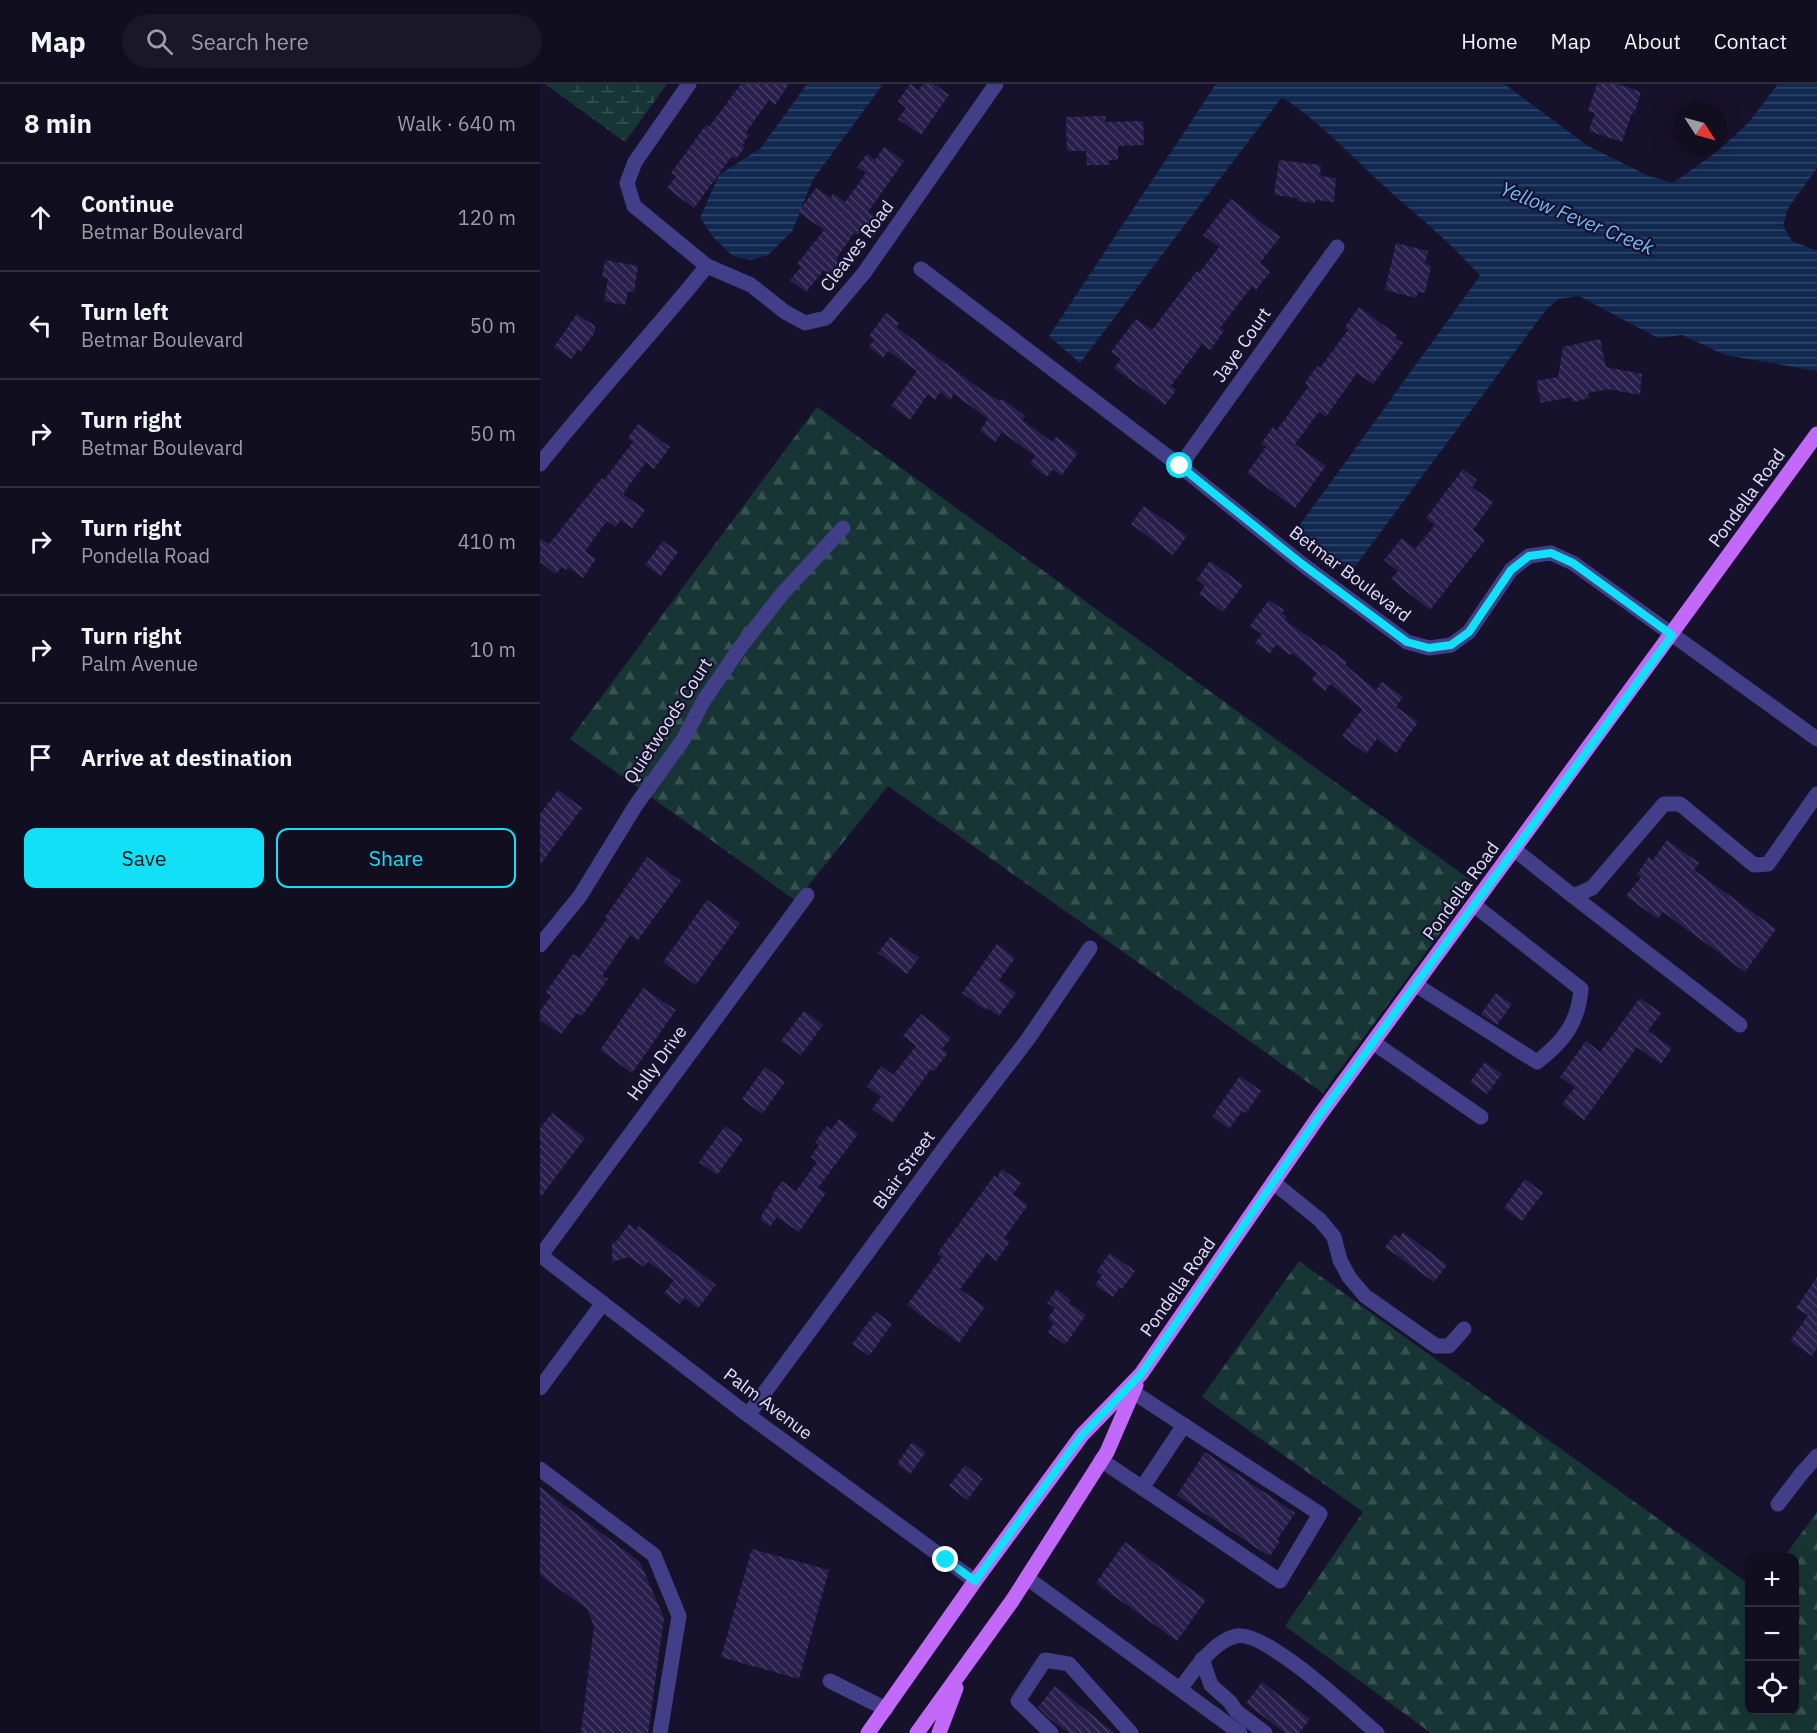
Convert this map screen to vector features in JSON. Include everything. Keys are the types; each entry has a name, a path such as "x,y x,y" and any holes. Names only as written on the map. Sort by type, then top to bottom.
{"main road":[{"name":"Pondella Road","path":"868,1733 1082,1435 1141,1374 1273,1182 1817,434"},
{"name":"Pondella Road","path":"917,1733 1027,1578 1101,1460 1141,1374"},
{"path":"939,1733 964,1668"}],"street":[{"name":"Cleaves Road","path":"689,84 635,162 627,183 634,206 707,266 751,285 785,312 806,323 826,318 864,273 996,84"},
{"name":"Jaye Court","path":"1180,466 1337,247"},
{"path":"540,464 707,266"},
{"name":"Betmar Boulevard","path":"921,268 1180,466 1302,564 1407,642 1429,648 1451,645 1469,632 1511,570 1529,556 1551,553 1573,563 1817,739"},
{"name":"Quietwoods Court","path":"540,945 580,896 630,815 683,740 704,700 742,645 782,594 843,528"},
{"path":"1574,896 1592,888 1664,804 1680,804 1754,865 1768,864 1817,794"},
{"path":"1515,850 1740,1025"},
{"name":"Holly Drive","path":"540,1255 807,895"},
{"path":"1416,985 1537,1062 1550,1052 1569,1031 1579,1007 1581,989 1474,905"},
{"name":"Blair Street","path":"748,1415 948,1143 1028,1039 1090,948"},
{"path":"1374,1042 1481,1117"},
{"path":"1273,1182 1320,1220 1334,1237 1340,1260 1365,1296 1436,1346 1449,1346 1464,1329"},
{"name":"Palm Avenue","path":"540,1255 748,1415 975,1581"},
{"path":"540,1388 603,1303"},
{"path":"1101,1460 1280,1581 1320,1514 1133,1392"},
{"path":"1142,1488 1184,1425"},
{"path":"1778,1504 1817,1456"},
{"path":"540,1469 654,1555 679,1616 660,1733"},
{"path":"1027,1578 1240,1733"},
{"path":"1180,1689 1202,1659 1222,1643 1237,1635 1259,1640 1282,1654 1377,1733"},
{"path":"1202,1659 1211,1685 1230,1702 1236,1711 1265,1733"},
{"path":"1051,1733 1018,1701 1046,1660 1069,1664 1131,1733"},
{"path":"830,1681 886,1709"}],"green space":[{"path":"545,84 667,84 625,142"},
{"path":"817,407 1476,884 1323,1093 888,786 796,901 570,739"},
{"path":"1299,1261 1745,1581 1745,1715 1799,1715 1799,1553 1787,1553 1817,1512 1817,1733 1431,1733 1285,1626 1363,1512 1202,1397"}],"water":[{"path":"807,84 883,84 812,181 793,230 768,255 751,260 733,256 714,238 700,218 719,175 761,148"},
{"name":"Yellow Fever Creek","path":"1216,84 1504,84 1588,146 1649,176 1673,183 1711,156 1727,156 1727,143 1749,122 1778,84 1817,84 1817,168 1788,208 1783,226 1792,241 1817,251 1817,371 1725,355 1682,335 1658,338 1579,296 1558,299 1546,310 1351,572 1297,529 1480,276 1445,240 1296,106 1282,97 1080,363 1049,336"}],"building":[{"path":"741,84 789,84 775,105 769,100 746,132 749,135 742,145 745,147 736,159 732,156 694,208 667,188 676,176 671,173 706,125 709,127"},
{"path":"910,84 919,90 923,84 934,84 949,95 921,135 898,119 906,108 898,101"},
{"path":"1597,84 1617,84 1641,92 1622,142 1589,131 1595,113 1588,111"},
{"path":"1106,116 1105,122 1143,121 1144,145 1118,146 1118,160 1109,160 1110,165 1087,165 1086,151 1067,151 1066,117"},
{"path":"884,147 904,161 868,212 884,223 871,240 860,232 857,235 854,233 836,259 839,262 829,274 824,270 806,292 790,280 801,267 797,264 824,230 798,212 816,188 831,198 833,193 845,202 866,173 857,167 867,154 875,160"},
{"path":"1279,160 1321,165 1320,176 1336,178 1334,202 1297,201 1298,198 1274,195"},
{"path":"1231,199 1280,237 1260,263 1270,272 1256,290 1252,286 1220,328 1224,331 1210,350 1202,344 1171,386 1176,390 1165,405 1114,368 1121,359 1111,352 1136,319 1152,330 1197,271 1199,273 1219,247 1203,235"},
{"path":"1396,243 1428,251 1425,264 1431,266 1425,293 1418,292 1416,298 1385,290"},
{"path":"605,260 638,266 634,292 628,291 625,305 604,301 608,278 602,277"},
{"path":"1359,307 1397,335 1395,338 1403,343 1373,384 1357,373 1326,417 1319,412 1295,444 1326,466 1295,508 1247,473 1266,447 1261,444 1273,427 1277,430 1309,386 1305,383 1317,366 1320,368 1348,330 1345,327"},
{"path":"886,313 899,323 896,327 983,391 1000,401 1002,399 1025,416 1022,420 1052,442 1056,437 1078,453 1061,476 1053,469 1047,477 1030,464 1035,456 1002,432 995,442 980,431 988,419 954,394 950,400 940,392 935,400 928,394 910,420 891,406 917,371 888,351 883,358 869,347 874,340 869,336"},
{"path":"577,314 595,326 595,332 581,351 578,349 572,359 554,347"},
{"path":"1600,339 1606,367 1642,374 1640,395 1608,389 1588,393 1589,398 1573,402 1571,397 1541,403 1536,381 1558,377 1563,347"},
{"path":"638,424 670,447 654,469 646,462 623,494 645,510 632,528 621,520 616,527 607,521 585,551 596,559 583,578 568,567 566,570 562,567 556,574 540,562 540,538 549,544 633,442 628,438"},
{"path":"1463,469 1477,480 1472,487 1493,502 1473,530 1485,540 1430,610 1391,579 1398,571 1384,560 1402,538 1415,549 1435,525 1426,518"},
{"path":"1144,506 1187,536 1173,555 1131,524"},
{"path":"663,541 678,552 661,576 645,565"},
{"path":"1210,561 1243,585 1223,612 1199,594 1205,586 1197,579"},
{"path":"1269,600 1284,610 1282,613 1287,617 1285,620 1347,662 1345,665 1376,690 1382,682 1403,697 1396,707 1418,722 1396,753 1377,739 1366,754 1342,736 1362,709 1330,684 1325,691 1311,680 1317,673 1292,653 1290,655 1276,645 1270,653 1255,643 1262,634 1250,626"},
{"path":"558,790 582,808 540,865 540,814"},
{"path":"1667,840 1699,863 1694,870 1776,929 1745,972 1663,912 1658,919 1626,896 1641,877 1637,874 1649,857 1653,860"},
{"path":"647,857 681,881 638,940 630,935 602,976 608,979 582,1016 577,1013 561,1034 540,1020 540,1011 551,996 546,992 573,954 579,958"},
{"path":"707,900 740,923 696,985 663,962"},
{"path":"890,937 919,958 907,974 878,953"},
{"path":"997,944 1015,958 999,980 1016,993 999,1016 987,1008 985,1010 962,993"},
{"path":"643,988 676,1010 632,1073 600,1050"},
{"path":"1496,993 1512,1004 1497,1025 1481,1014"},
{"path":"1640,998 1661,1013 1648,1031 1672,1048 1661,1064 1637,1047 1584,1120 1562,1104 1575,1087 1560,1077 1586,1041 1600,1052"},
{"path":"804,1011 823,1025 801,1055 781,1041"},
{"path":"921,1014 951,1038 942,1049 948,1053 934,1071 931,1069 892,1123 872,1109 881,1097 867,1086 881,1066 893,1075 916,1046 903,1036"},
{"path":"1485,1062 1502,1074 1487,1094 1470,1082"},
{"path":"765,1067 785,1082 762,1114 742,1099"},
{"path":"1240,1076 1261,1091 1246,1113 1242,1111 1229,1129 1212,1116"},
{"path":"552,1113 585,1138 540,1198 540,1128"},
{"path":"839,1119 858,1134 818,1188 826,1193 799,1232 777,1217 770,1227 761,1220 762,1214 772,1200 772,1195 782,1181 796,1191 817,1162 811,1157 819,1145 815,1142 827,1126 831,1130"},
{"path":"725,1126 743,1139 717,1175 699,1162"},
{"path":"1002,1169 1021,1183 1013,1194 1028,1205 1004,1238 1010,1242 996,1261 987,1253 960,1289 985,1307 959,1343 907,1305 942,1257 937,1254 994,1176 997,1177"},
{"path":"1525,1179 1543,1193 1522,1221 1504,1208"},
{"path":"629,1224 636,1230 638,1226 716,1285 698,1308 684,1298 680,1304 664,1293 674,1280 648,1262 644,1267 629,1257 612,1262 612,1243 616,1242"},
{"path":"1403,1232 1447,1265 1434,1282 1385,1247 1394,1235 1399,1238"},
{"path":"1110,1253 1135,1271 1113,1297 1095,1285 1102,1275 1097,1271"},
{"path":"1817,1277 1817,1348 1812,1356 1790,1341 1808,1315 1796,1308"},
{"path":"1057,1289 1071,1300 1069,1303 1086,1315 1065,1345 1048,1332 1054,1323 1048,1318 1055,1308 1047,1303"},
{"path":"876,1312 892,1324 869,1356 852,1344"},
{"path":"912,1442 926,1452 910,1474 897,1464"},
{"path":"1205,1452 1295,1513 1277,1540 1280,1541 1270,1556 1177,1495"},
{"path":"965,1465 983,1479 967,1500 949,1486"},
{"path":"540,1487 640,1562 664,1618 648,1733 581,1733 594,1626 587,1609 540,1575"},
{"path":"1125,1542 1206,1600 1177,1641 1096,1583"},
{"path":"752,1549 829,1570 799,1679 721,1657"},
{"path":"1262,1682 1310,1719 1299,1733 1285,1733 1246,1703"},
{"path":"1055,1686 1115,1733 1069,1733 1050,1719 1038,1707"}],"route":[{"path":"946,1560 975,1581 1082,1435 1141,1374 1319,1116 1672,635 1573,563 1551,553 1529,556 1511,570 1469,632 1451,645 1429,648 1407,642 1302,564 1180,466"}]}
